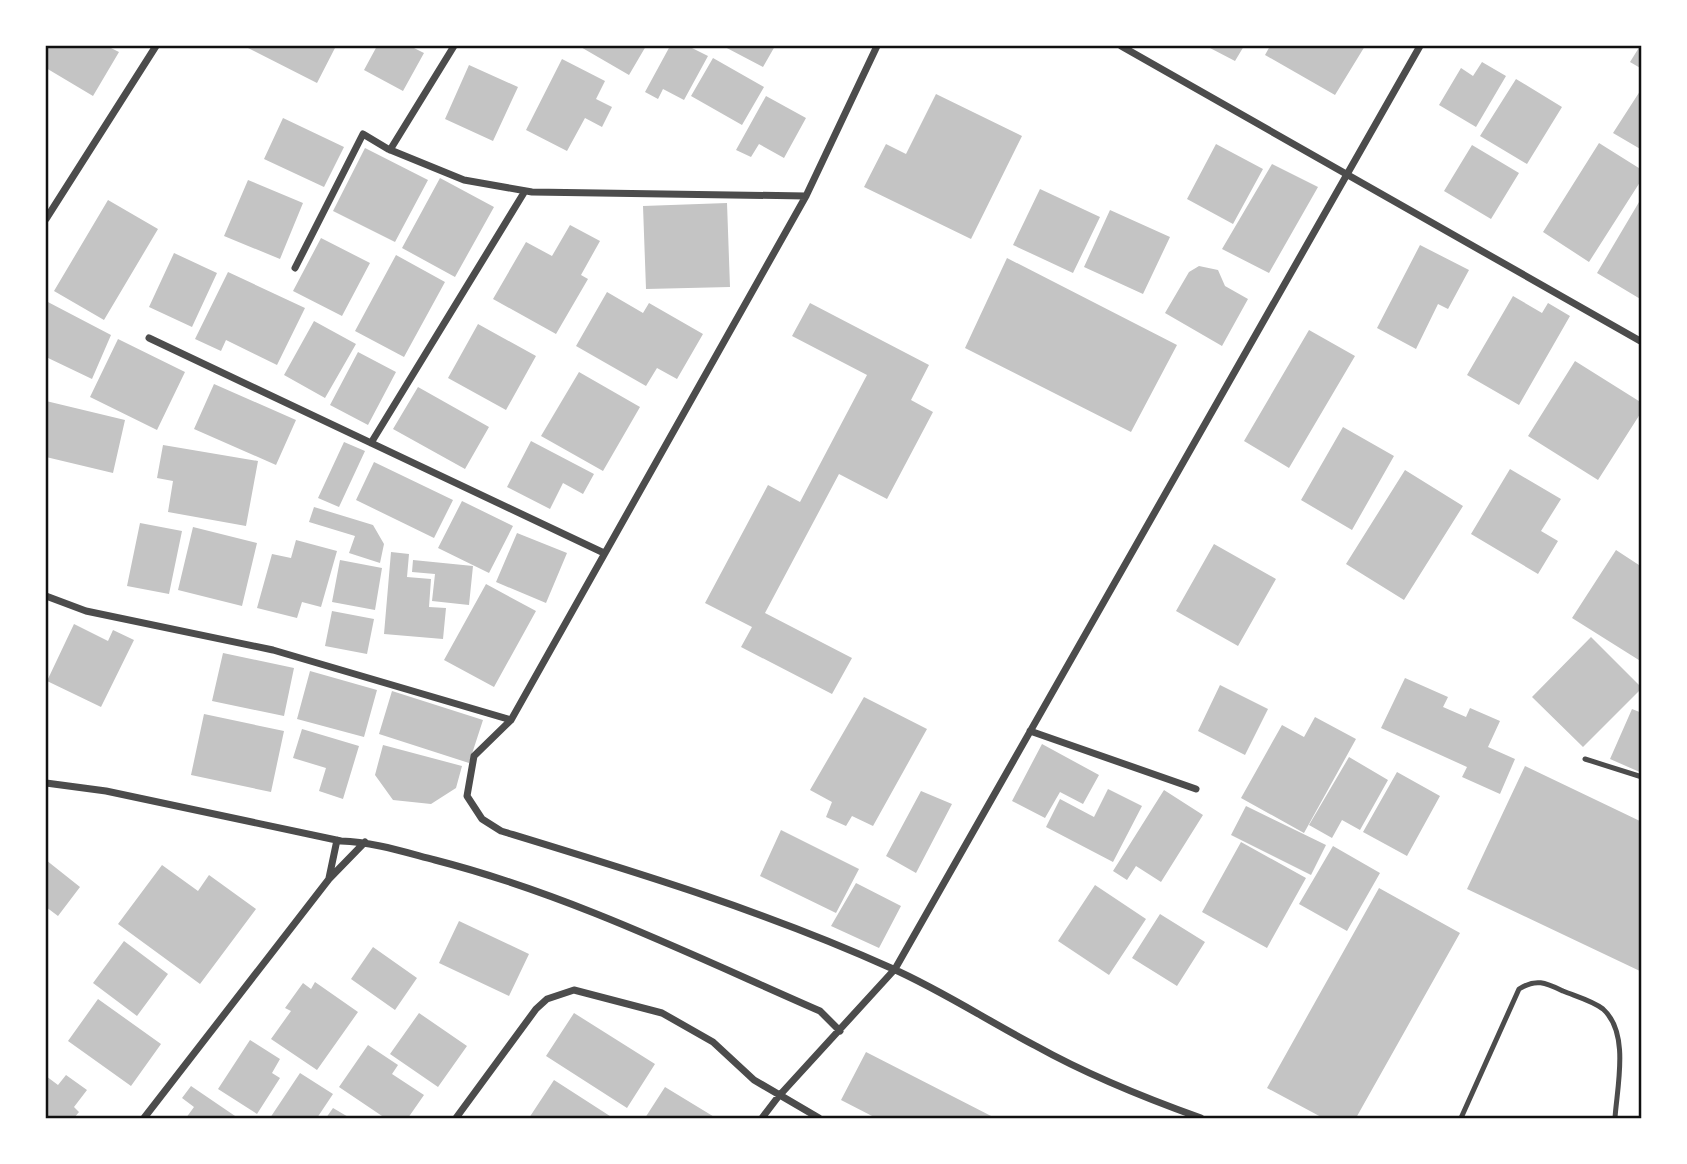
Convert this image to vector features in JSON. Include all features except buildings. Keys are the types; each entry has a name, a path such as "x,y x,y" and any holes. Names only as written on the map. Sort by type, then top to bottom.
{"street":[{"path":"46,219 156,46"},
{"path":"390,150 454,46"},
{"path":"877,46 806,196 511,720 474,756 467,796 482,819 501,831 646,876 811,933 895,969 1040,1048 1151,1100 1201,1118"},
{"path":"1121,46 1642,342"},
{"path":"762,1118 895,969 1420,46"},
{"path":"295,268 363,134 390,150 464,180 525,191 806,196"},
{"path":"371,443 525,191"},
{"path":"149,338 604,554"},
{"path":"46,596 86,611 273,650 511,720"},
{"path":"1030,731 1196,789"},
{"path":"46,783 106,791 337,840 365,842 476,870 606,917 820,1011 840,1031"},
{"path":"329,879 337,840"},
{"path":"144,1118 329,879 365,842"},
{"path":"456,1118 536,1009 560,993 583,992 662,1013 713,1042 754,1080 778,1097 819,1118"}],"lane":[{"path":"1585,759 1642,777"},
{"path":"1461,1118 1519,989 1529,982 1542,981 1602,1009 1615,1026 1619,1045 1615,1118"}]}
